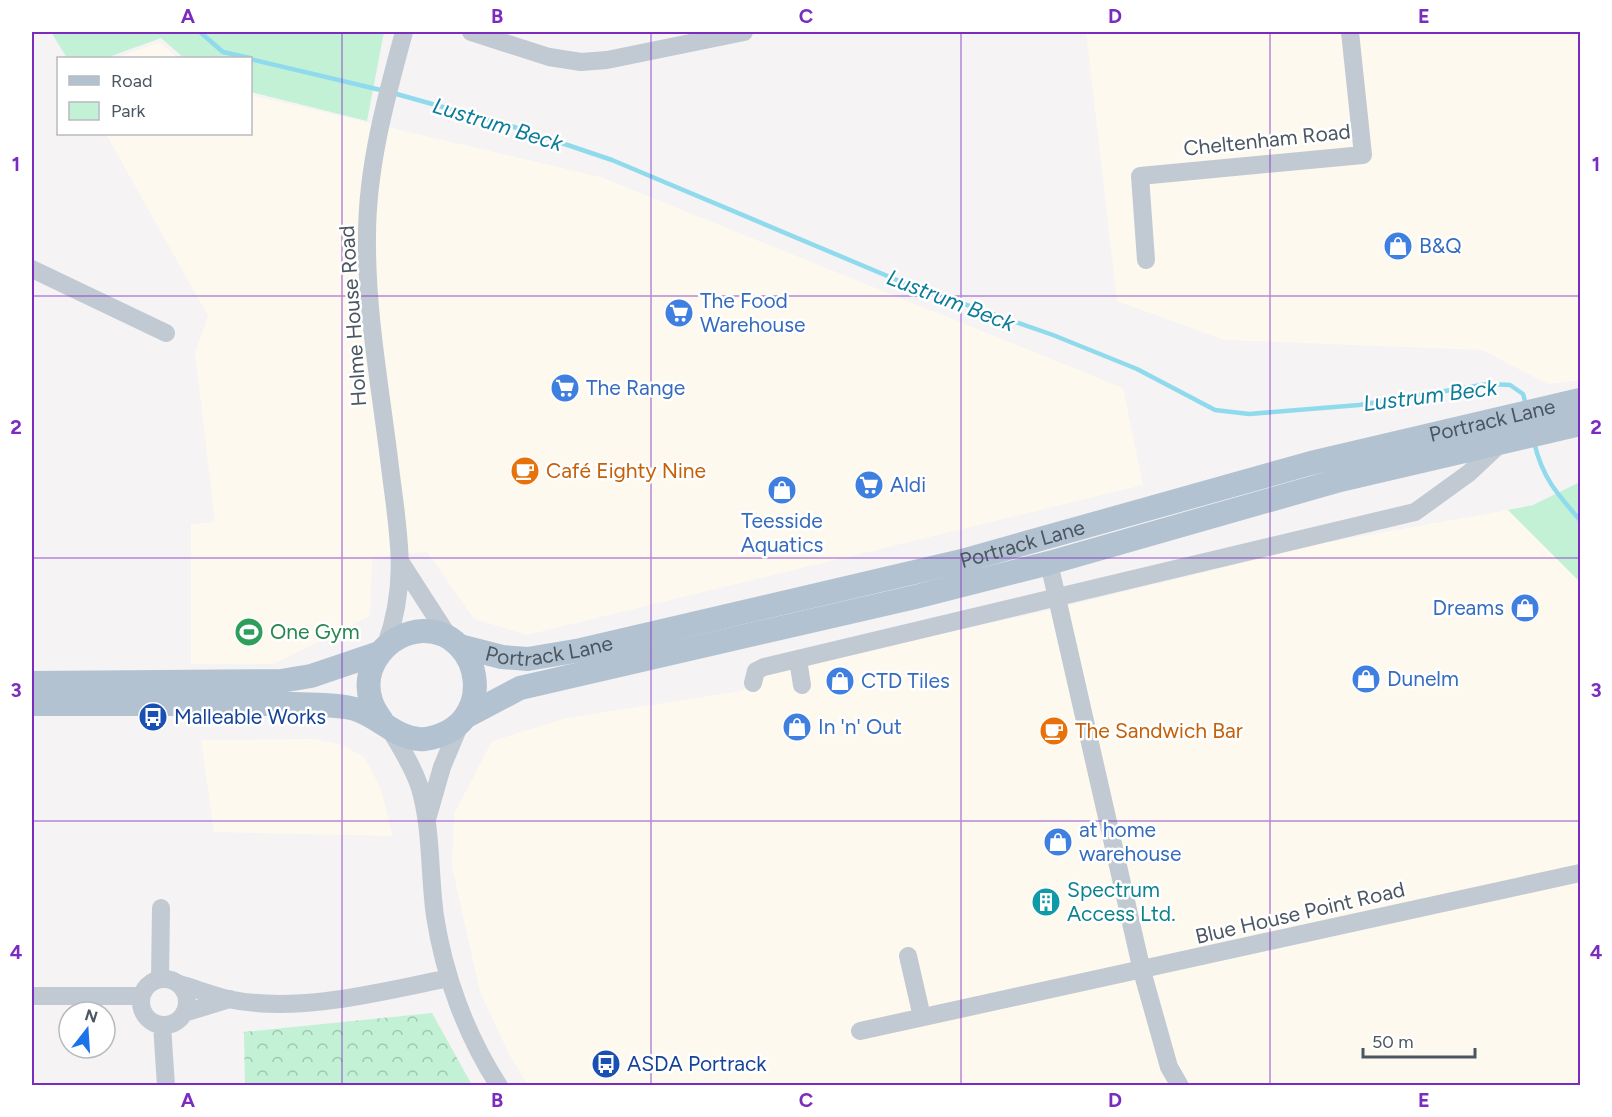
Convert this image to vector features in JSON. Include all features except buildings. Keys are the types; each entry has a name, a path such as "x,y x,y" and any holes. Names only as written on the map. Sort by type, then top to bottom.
{"main road":[{"name":"Portrack Lane","path":"32,705 296,704 355,709 422,739 444,735 464,720 520,688 915,597 1049,562 1508,433 1565,420 1581,400"},
{"name":"Portrack Lane","path":"32,683 281,681 311,676 382,649 406,633 426,631 455,643 502,657 528,659 581,650 962,561 1311,463 1508,433"},
{"name":"Portrack Lane","path":"455,643 474,668 476,692 464,720"},
{"path":"382,649 368,680 371,702 385,724"}],"street":[{"name":"Holme House Road","path":"382,649 398,605 401,563 377,362 367,237 373,165 384,109 404,32"},
{"path":"469,32 549,57 581,62 607,60 680,38 744,32"},
{"name":"Cheltenham Road","path":"1146,260 1140,176 1363,155 1350,32"},
{"path":"32,269 166,333"},
{"name":"Portrack Lane","path":"753,683 756,671 798,660 1415,512 1452,484 1508,433"},
{"path":"1049,562 1142,971 1169,1067 1180,1086"},
{"name":"Holme House Road","path":"401,563 455,643"},
{"path":"798,660 802,685"},
{"path":"426,821 442,767 464,720"},
{"path":"385,724 419,785 426,821 435,917 449,978 482,1058 499,1086"},
{"name":"Blue House Point Road","path":"860,1031 1581,873"},
{"path":"160,979 161,908"},
{"path":"908,956 922,1017"},
{"path":"230,999 184,1013 175,1022 162,1025 148,1019 141,1007 141,996 148,984 160,979 169,979 230,999 278,1002 319,1001 449,978"},
{"path":"179,984 187,999 184,1013"},
{"path":"32,996 141,996"},
{"path":"162,1025 166,1086"}],"shaded area":[{"path":"1086,32 1580,32 1580,380 1548,384 1482,350 1224,340 1117,301"},
{"path":"159,42 177,57 119,57"},
{"path":"252,95 601,177 1123,388 1143,485 527,635 474,619 427,552 372,557 370,616 274,664 191,664 191,524 215,522 195,353 208,316 107,135 252,135"},
{"path":"1508,510 1580,582 1580,1085 528,1085 510,1056 480,992 452,867 454,814 492,741 566,718 742,691 756,674 1046,611 1324,543"},
{"path":"315,739 343,745 365,758 381,789 393,836 214,832 201,740"}],"green space":[{"path":"51,32 384,32 367,121 252,92 252,57 183,57 161,38 109,57 66,57"},
{"path":"1580,482 1580,582 1508,510 1533,505"},
{"path":"432,1013 472,1085 245,1085 244,1032"}],"waterway":[{"name":"Lustrum Beck","path":"200,32 223,52 246,57"},
{"name":"Lustrum Beck","path":"252,59 385,91"},
{"name":"Lustrum Beck","path":"393,93 514,127 612,160 904,283 1053,335 1137,369 1215,410 1249,414 1359,405 1488,384 1510,385 1523,394 1526,405"},
{"name":"Lustrum Beck","path":"1534,442 1541,465 1551,484 1580,520"}],"place":[{"name":"B&Q","path":"1398,246"},
{"name":"The Food Warehouse","path":"679,313"},
{"name":"The Range","path":"565,388"},
{"name":"Café Eighty Nine","path":"525,471"},
{"name":"Aldi","path":"869,485"},
{"name":"Teesside Aquatics","path":"782,490"},
{"name":"Dreams","path":"1525,608"},
{"name":"One Gym","path":"249,632"},
{"name":"Dunelm","path":"1366,679"},
{"name":"CTD Tiles","path":"840,681"},
{"name":"Malleable Works","path":"153,717"},
{"name":"In 'n' Out","path":"797,727"},
{"name":"The Sandwich Bar","path":"1054,731"},
{"name":"at home warehouse","path":"1058,842"},
{"name":"Spectrum Access Ltd.","path":"1046,902"},
{"name":"ASDA Portrack","path":"606,1064"}]}
